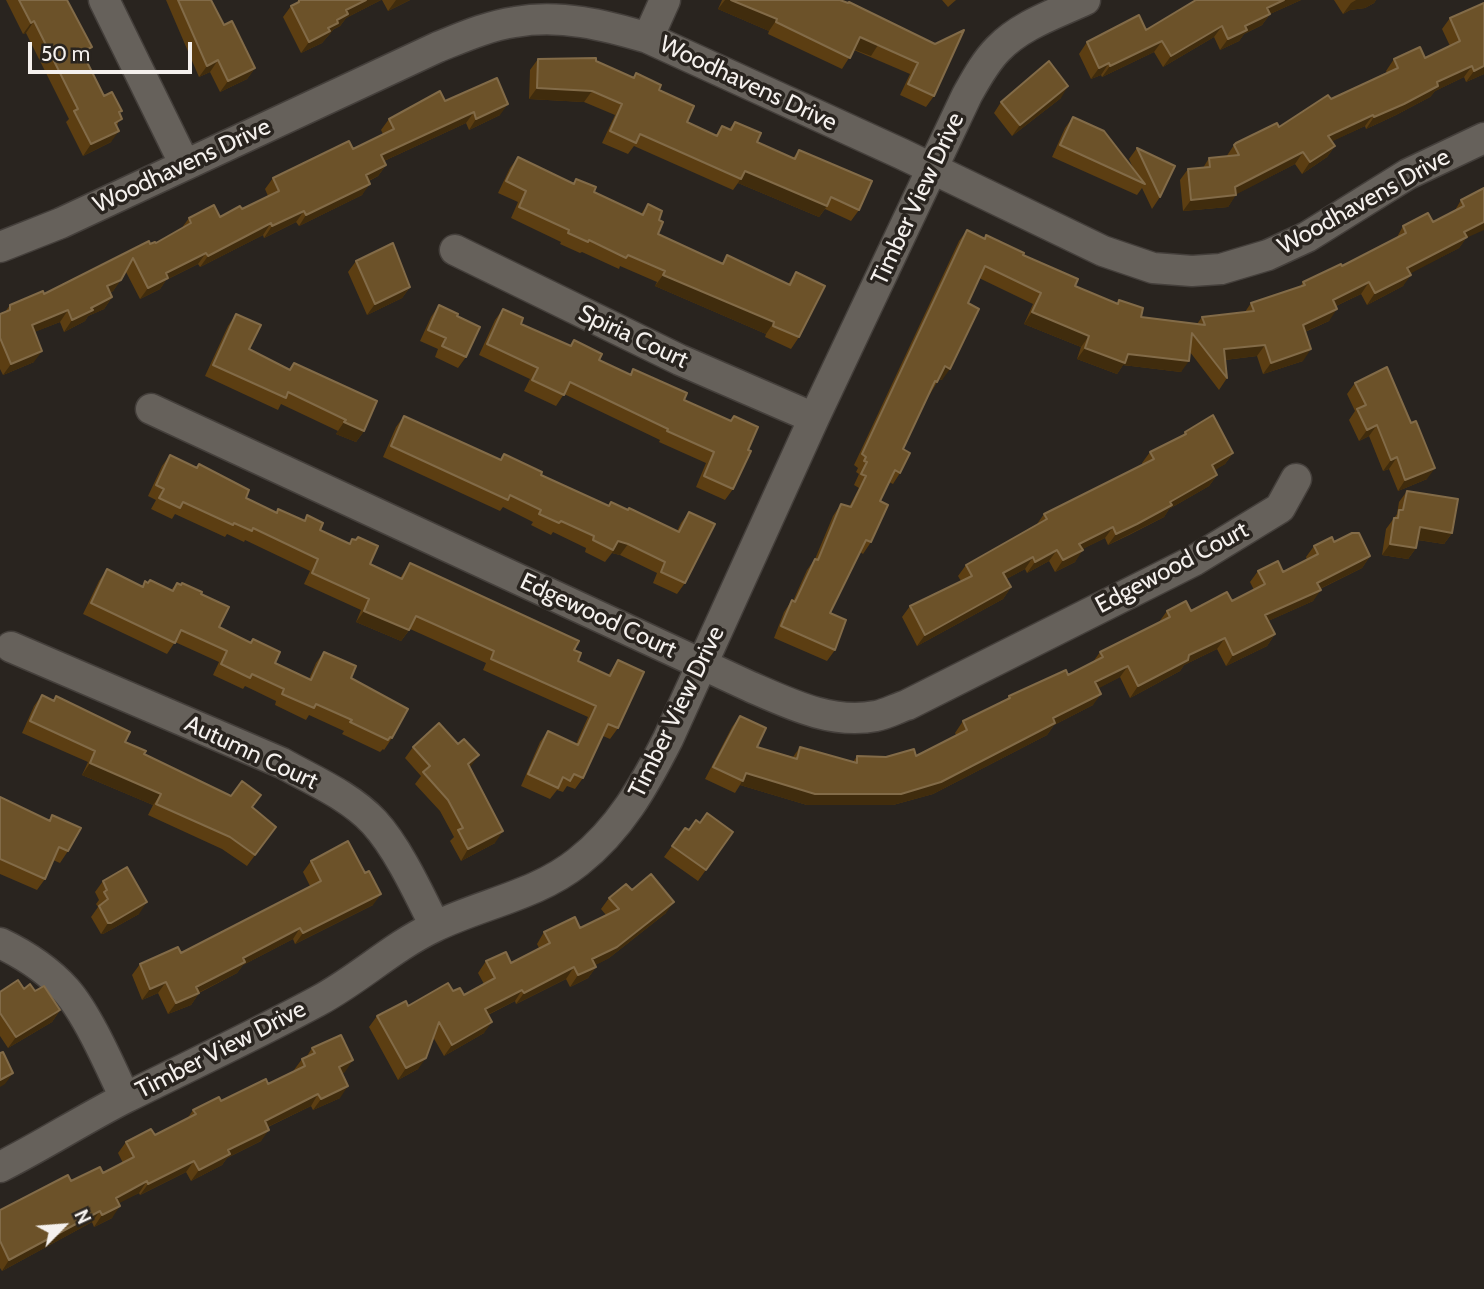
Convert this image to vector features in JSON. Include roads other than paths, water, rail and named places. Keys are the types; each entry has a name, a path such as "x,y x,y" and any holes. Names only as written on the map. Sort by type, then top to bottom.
{"street":[{"path":"103,0 185,165"},
{"path":"648,38 665,0"},
{"name":"Timber View Drive","path":"0,1167 125,1098 320,1000 388,953 435,926 548,881 576,864 593,849 626,813 647,781 814,418 967,95 997,50 1007,40 1037,21 1085,0"},
{"name":"Woodhavens Drive","path":"0,247 61,223 388,69 478,32 516,22 576,21 648,38 1103,251 1153,268 1192,271 1221,269 1268,255 1307,237 1408,174 1484,138"},
{"name":"Spiria Court","path":"455,250 680,360 814,418"},
{"name":"Edgewood Court","path":"151,408 798,707 834,717 855,719 878,716 935,691 1195,560 1280,508 1296,479"},
{"name":"Autumn Court","path":"11,648 282,763 341,797 373,821 384,834 435,926"},
{"path":"0,943 50,974 67,991 90,1028 125,1098"}]}
